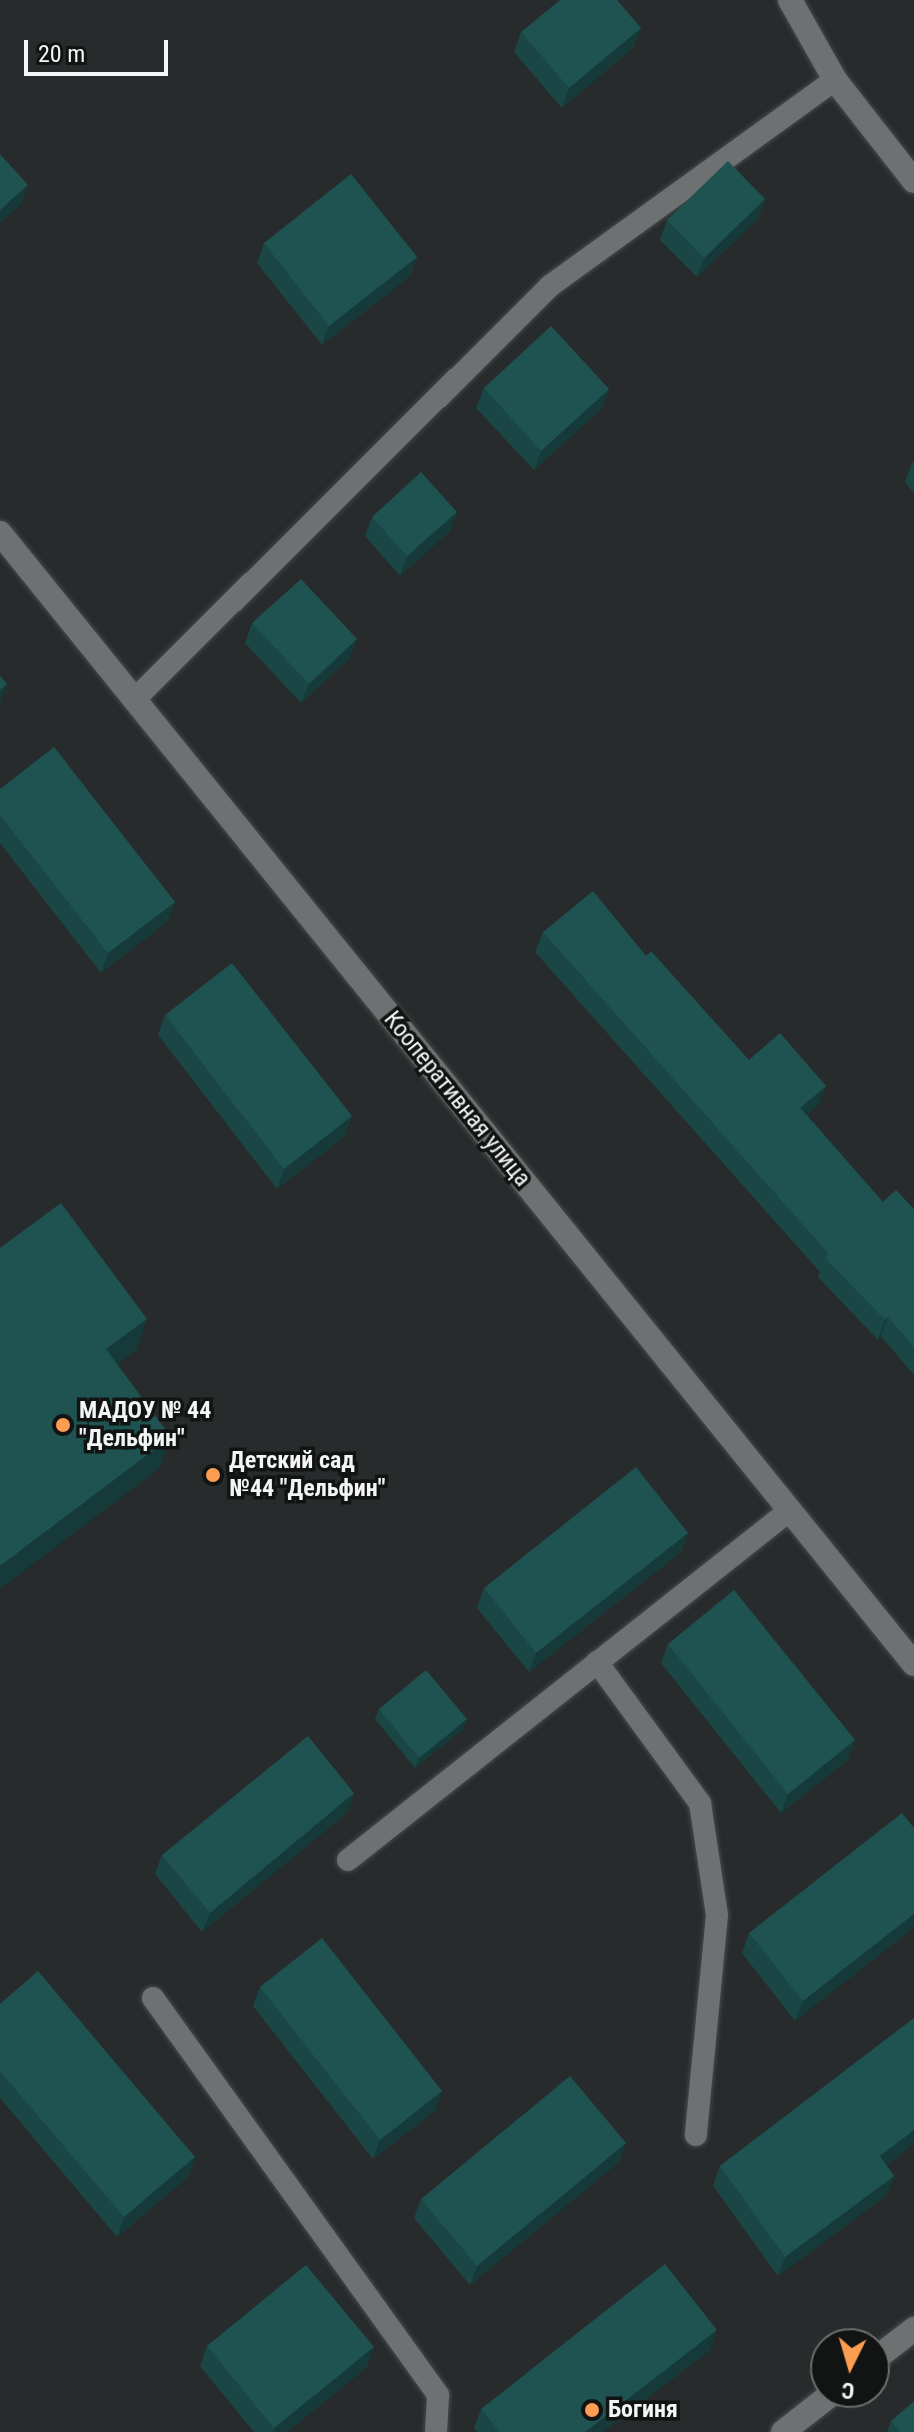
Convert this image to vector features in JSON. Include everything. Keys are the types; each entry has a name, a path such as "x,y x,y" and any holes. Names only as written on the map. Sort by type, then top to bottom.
{"street":[{"path":"790,0 835,80 914,181"},
{"name":"Кооперативная улица","path":"0,533 914,1664"},
{"path":"890,2348 914,2329"},
{"path":"783,2432 814,2408"}],"lane":[{"path":"134,700 550,286 835,80"},
{"path":"348,1860 790,1510"},
{"path":"597,1662 700,1803 717,1915 696,2135"},
{"path":"153,1998 438,2395 436,2432"}],"building":[{"path":"560,0 617,0 641,28 569,88 521,32"},
{"path":"0,154 28,185 0,210"},
{"path":"728,161 765,199 704,258 667,220"},
{"path":"351,174 417,257 329,326 264,243"},
{"path":"551,326 609,389 541,451 484,388"},
{"path":"421,472 457,512 407,556 372,517"},
{"path":"301,579 357,639 309,684 252,623"},
{"path":"0,676 7,684 0,690"},
{"path":"54,747 175,902 108,953 0,815 0,789"},
{"path":"593,891 646,956 651,951 749,1060 780,1033 826,1086 800,1108 883,1202 896,1190 914,1209 914,1347 888,1317 885,1320 825,1258 829,1254 543,932"},
{"path":"232,963 352,1116 284,1169 165,1015"},
{"name":"МАДОУ № 44 \"Дельфин\"","path":"61,1203 147,1319 106,1349 171,1437 0,1566 0,1248"},
{"path":"636,1467 688,1533 536,1653 484,1588"},
{"path":"734,1590 855,1740 788,1794 668,1644"},
{"path":"426,1670 467,1719 419,1758 379,1709"},
{"path":"308,1736 354,1793 210,1913 162,1855"},
{"path":"902,1813 914,1828 914,1914 803,2001 749,1933"},
{"path":"322,1938 442,2091 380,2140 260,1987"},
{"path":"38,1971 195,2157 124,2217 0,2071 0,2004"},
{"path":"914,2018 914,2130 880,2156 894,2176 785,2257 720,2166"},
{"path":"570,2076 626,2143 477,2266 421,2199"},
{"path":"665,2264 717,2330 585,2432 500,2432 481,2409"},
{"path":"306,2265 374,2347 274,2428 207,2346"},
{"path":"914,2401 914,2432 901,2432 891,2421"}],"place":[{"name":"МАДОУ № 44 \"Дельфин\"","path":"63,1425"},
{"name":"Детский сад №44 \"Дельфин\"","path":"213,1475"},
{"name":"Богиня","path":"592,2410"}]}
